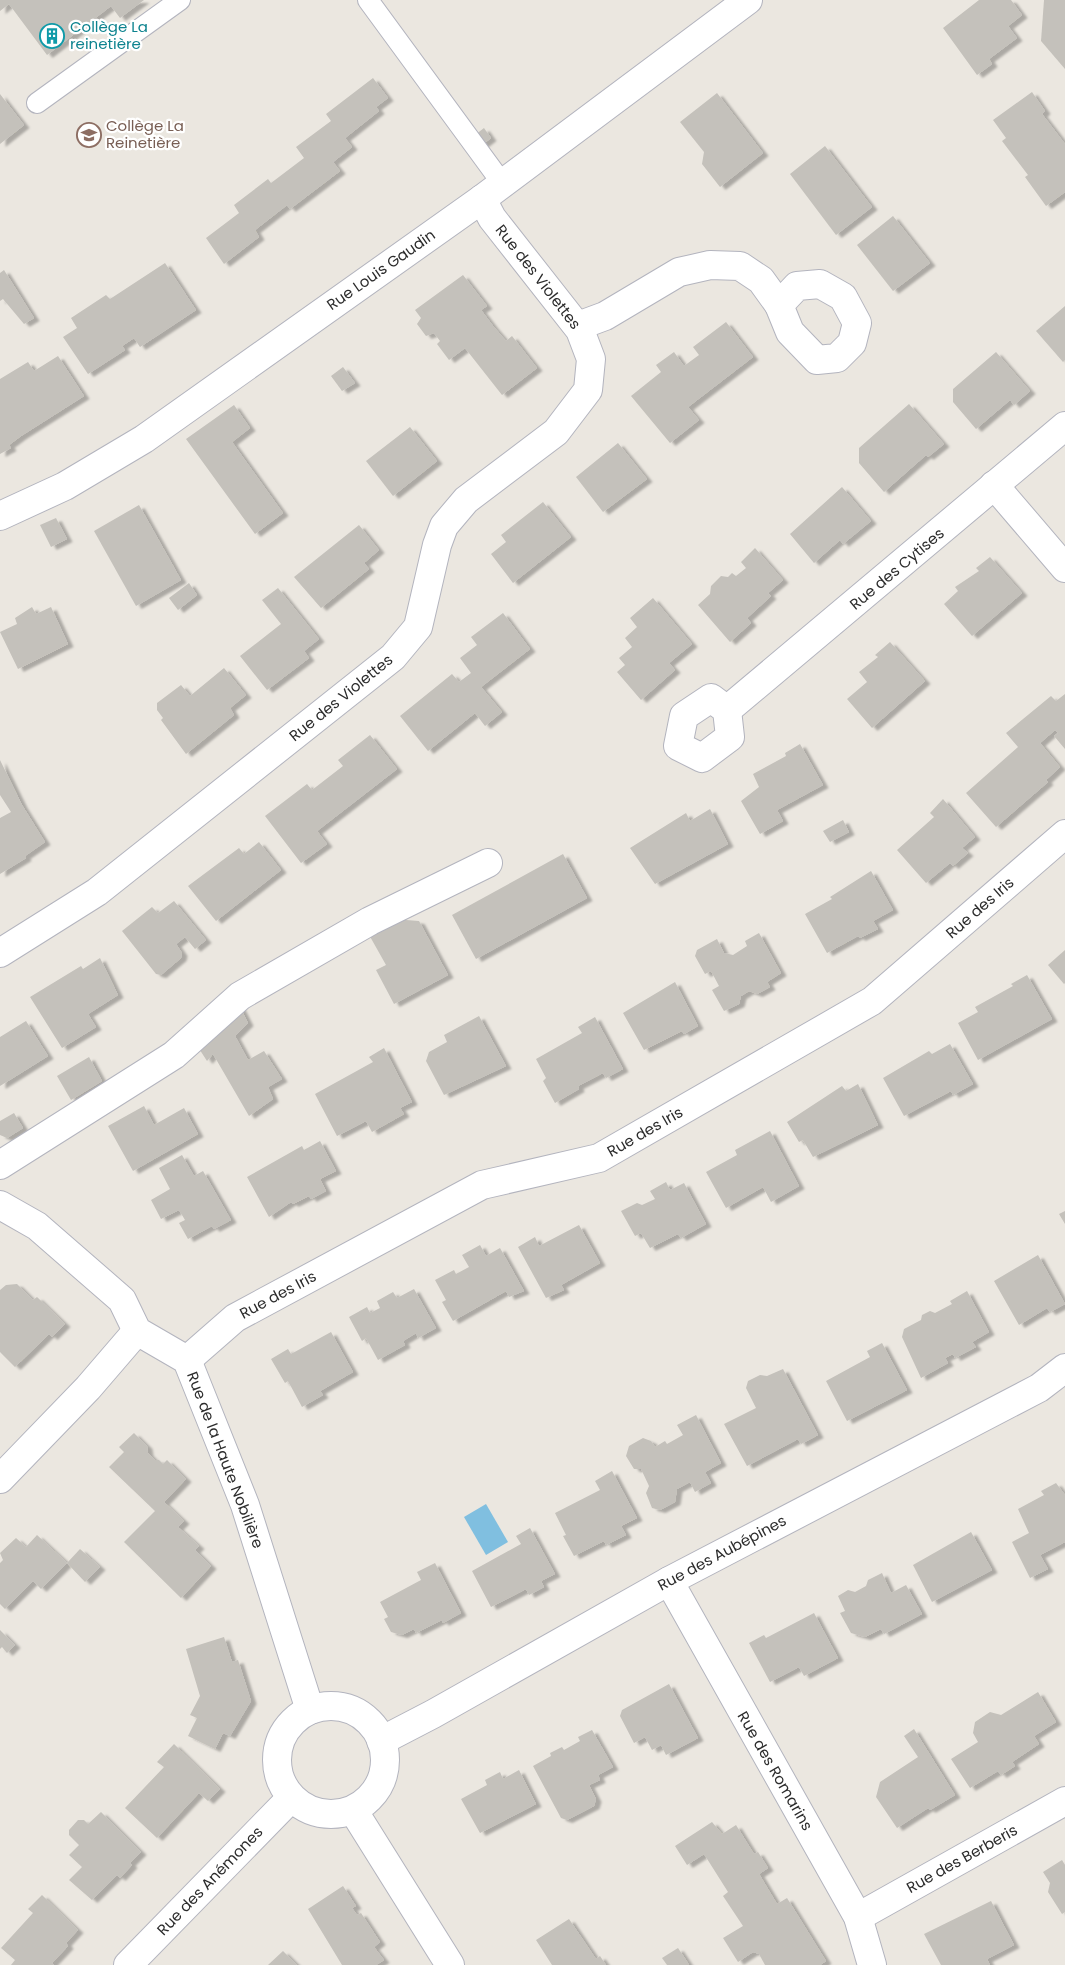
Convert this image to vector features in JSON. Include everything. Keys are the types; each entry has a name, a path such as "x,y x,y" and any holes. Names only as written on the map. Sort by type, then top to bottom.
{"street":[{"name":"Rue Louis Gaudin","path":"0,516 65,486 144,439 492,191 748,0"},
{"name":"Rue des Violettes","path":"0,953 97,892 393,657 418,627 437,545 444,526 466,500 556,432 588,390 591,359 578,326 492,218 492,191"},
{"path":"578,326 605,316 679,272 710,265 740,266 760,280 779,305"},
{"name":"Rue des Cytises","path":"727,710 932,540 1065,426"},
{"path":"994,485 1065,568"},
{"name":"Rue des Iris","path":"187,1360 234,1318 482,1185 598,1158 872,1001 1065,834"},
{"path":"0,1166 174,1055 240,996 370,921 488,863"},
{"path":"0,1205 38,1226 122,1300 137,1330 88,1388 0,1479"},
{"name":"Rue de la Haute Nobilière","path":"137,1330 187,1360 245,1505 310,1710"},
{"name":"Rue des Aubépines","path":"381,1741 433,1714 668,1581 1039,1388 1065,1368"},
{"name":"Rue des Romarins","path":"668,1581 858,1917 872,1965"},
{"path":"327,1706 352,1711 372,1726 381,1741 384,1757 383,1773 377,1788 367,1800 353,1810 337,1814 320,1814 305,1808 291,1798 282,1783 277,1766 278,1749 284,1733 295,1719 310,1710 327,1706"},
{"name":"Rue des Anémones","path":"128,1965 291,1798"},
{"name":"Rue des Berberis","path":"858,1917 1065,1801"},
{"path":"353,1810 450,1965"}],"lane":[{"path":"37,103 180,0"},
{"path":"368,0 492,191"}],"water":[{"path":"486,1504 508,1542 486,1555 464,1517"}],"building":[{"name":"Collège La reinetière","path":"0,0 144,0 120,18 111,6 47,55 9,4 0,11"},
{"path":"979,0 1011,0 1022,15 1008,26 1017,38 989,59 992,64 977,75 943,28"},
{"path":"1044,0 1065,0 1065,69 1041,41"},
{"path":"373,78 388,98 376,107 379,111 345,138 352,147 333,162 340,171 290,209 287,205 255,230 259,237 224,264 206,238 239,213 234,205 268,179 271,183 304,158 296,147 331,121 326,114"},
{"path":"1032,92 1045,111 1042,114 1065,144 1065,192 1046,206 1025,177 1028,175 1002,141 1006,138 993,120"},
{"path":"717,93 763,153 720,187 702,164 704,152 680,122"},
{"path":"0,94 24,125 0,144"},
{"path":"484,128 491,138 482,145 475,135"},
{"path":"825,146 872,207 836,235 790,174"},
{"path":"893,216 930,263 893,291 857,245"},
{"path":"165,263 196,310 140,347 134,338 122,346 125,350 88,374 63,337 77,328 71,318 106,295 110,299"},
{"path":"4,270 34,318 24,324 3,299 0,301 0,273"},
{"path":"463,275 487,306 481,310 493,326 506,341 512,336 537,368 502,395 465,348 449,360 437,344 440,341 434,333 426,336 417,324 421,318 415,310"},
{"path":"1065,306 1065,360 1063,362 1036,331"},
{"path":"726,322 753,357 688,407 699,420 670,443 631,396 661,372 656,365 674,352 684,366 699,355 693,347"},
{"path":"996,352 1030,391 1014,405 1010,400 976,429 953,402 953,389"},
{"path":"58,356 84,396 21,436 9,445 11,448 0,454 0,379 28,362 34,371"},
{"path":"343,367 355,383 342,391 331,376"},
{"path":"909,404 944,444 928,457 926,455 884,492 859,463 859,448"},
{"path":"234,405 250,428 232,442 283,513 255,534 186,439"},
{"path":"410,427 437,461 393,496 366,461"},
{"path":"618,443 647,479 603,512 576,477"},
{"path":"842,487 871,521 843,544 840,540 814,563 790,534"},
{"path":"543,502 571,537 513,583 491,554 506,542 501,535"},
{"path":"139,505 181,580 136,606 94,531"},
{"path":"56,518 67,539 51,547 40,525"},
{"path":"359,525 379,550 364,563 369,569 321,608 294,577"},
{"path":"755,548 783,580 768,593 771,596 747,618 751,623 730,642 698,605 710,594 711,586 721,576 728,577 732,573 736,576 746,568 741,562"},
{"path":"990,557 1022,593 972,636 944,604 958,591 955,587 979,571 976,568"},
{"path":"189,583 197,595 178,610 169,598"},
{"path":"278,588 319,639 304,651 309,658 267,690 240,656 281,624 262,600"},
{"path":"653,598 692,644 669,663 675,670 641,700 617,672 625,665 619,658 632,647 625,638 637,627 630,618"},
{"path":"32,607 36,614 51,607 68,644 18,669 0,632 17,624 15,618"},
{"path":"503,613 530,649 481,687 502,712 485,726 475,713 428,751 400,716 452,674 459,682 471,673 460,658 477,645 471,637"},
{"path":"890,642 925,681 872,728 847,699 867,682 859,672 878,657 875,655"},
{"path":"224,668 246,695 230,708 234,715 186,754 161,720 163,718 157,710 157,703 181,685 190,696"},
{"path":"1065,694 1065,749 1054,736 1058,733 1055,730 1040,743 1060,767 1046,780 1048,782 996,827 966,793 1018,747 1006,733 1051,696 1056,701"},
{"path":"370,735 397,769 317,831 327,844 301,863 265,816 307,784 312,790 343,766 338,760"},
{"path":"800,744 823,785 777,810 783,821 760,834 741,801 759,787 753,774 786,756 785,753"},
{"path":"0,760 22,805 45,842 25,856 26,858 0,874 0,818 11,812 0,795"},
{"path":"943,799 975,837 962,848 968,853 953,866 950,863 926,883 897,850 934,817 930,813"},
{"path":"710,809 728,844 655,884 630,848 686,813 690,821"},
{"path":"843,820 849,832 830,842 823,831"},
{"path":"259,842 281,870 216,921 188,886 239,848 244,854"},
{"path":"563,854 587,898 476,959 452,915"},
{"path":"871,871 893,910 873,921 878,929 860,938 858,936 827,953 805,914 832,899 830,897"},
{"path":"174,901 206,940 195,949 185,937 176,944 182,953 181,958 161,975 156,974 122,931 152,907 158,913"},
{"path":"393,919 419,921 448,975 394,1004 376,970 386,965 368,933"},
{"path":"759,933 781,973 767,982 770,987 757,994 749,991 741,996 739,1004 724,1011 712,990 719,986 711,971 705,974 695,956 697,950 717,939 724,953 733,955 747,946 745,941"},
{"path":"1065,950 1065,983 1064,984 1048,965"},
{"path":"100,958 118,995 88,1014 96,1027 62,1048 30,997 81,966 83,969"},
{"path":"1027,975 1052,1019 978,1060 958,1023 978,1012 975,1007 1013,986 1011,984"},
{"path":"675,982 698,1026 684,1034 682,1031 644,1050 623,1013"},
{"path":"239,1005 248,1023 235,1036 248,1060 264,1051 282,1079 268,1087 273,1099 249,1116 213,1054 207,1061 196,1044"},
{"path":"479,1016 506,1066 444,1095 426,1061 429,1052 447,1042 444,1035"},
{"path":"595,1017 623,1069 606,1078 603,1073 578,1086 579,1089 555,1103 543,1081 546,1078 536,1059 582,1033 578,1027"},
{"path":"26,1021 48,1056 0,1086 0,1037"},
{"path":"950,1044 973,1084 953,1095 951,1091 904,1116 883,1078 929,1051 932,1054"},
{"path":"384,1048 412,1102 400,1108 404,1114 372,1132 366,1121 337,1136 315,1094 373,1062 369,1057"},
{"path":"89,1057 102,1081 71,1100 57,1076"},
{"path":"858,1084 878,1125 813,1157 803,1140 799,1142 787,1122 842,1086 846,1091"},
{"path":"144,1106 154,1125 184,1108 198,1134 133,1171 108,1126"},
{"path":"14,1113 23,1128 7,1138 0,1135 0,1121"},
{"path":"770,1131 799,1186 771,1202 763,1187 726,1208 706,1172 737,1155 735,1150"},
{"path":"320,1141 336,1171 320,1179 326,1191 311,1199 309,1196 293,1204 291,1202 269,1217 247,1177 302,1146 304,1150"},
{"path":"182,1155 194,1176 203,1171 231,1220 214,1229 212,1226 188,1239 179,1223 185,1220 179,1210 161,1219 151,1200 170,1189 159,1168"},
{"path":"666,1182 670,1190 684,1183 706,1224 681,1238 678,1234 650,1248 641,1233 635,1236 621,1211 637,1203 642,1205 655,1199 650,1191"},
{"path":"1065,1211 1065,1224 1059,1214"},
{"path":"579,1225 600,1263 561,1285 564,1290 546,1298 518,1247 535,1237 539,1246"},
{"path":"480,1245 486,1256 500,1248 524,1291 509,1297 506,1291 453,1321 442,1302 446,1300 435,1280 454,1270 456,1274 469,1267 462,1255"},
{"path":"1038,1255 1065,1304 1050,1312 1047,1308 1019,1325 994,1281"},
{"path":"17,1284 33,1300 37,1297 65,1324 52,1337 49,1334 15,1367 0,1352 0,1290 6,1285"},
{"path":"414,1289 436,1328 418,1338 416,1333 403,1341 405,1345 378,1360 366,1338 362,1341 349,1317 367,1307 370,1313 380,1308 377,1301 393,1292 397,1298"},
{"path":"967,1291 989,1332 972,1342 976,1347 955,1358 953,1354 945,1358 948,1363 921,1378 902,1337 904,1329 921,1320 922,1315 930,1311 935,1313 952,1304 950,1301"},
{"path":"331,1332 353,1372 320,1391 323,1395 302,1407 288,1381 285,1383 271,1359 288,1349 291,1354"},
{"path":"882,1343 907,1390 847,1421 826,1381 870,1357 867,1351"},
{"path":"783,1369 818,1435 801,1444 798,1439 747,1466 724,1424 756,1408 746,1388 748,1381 760,1375 767,1376"},
{"path":"696,1415 721,1463 705,1472 711,1483 695,1492 690,1482 677,1489 675,1502 660,1510 652,1508 646,1493 649,1486 641,1469 634,1469 626,1456 629,1446 643,1438 651,1441 655,1447 665,1441 667,1444 683,1435 677,1425"},
{"path":"134,1433 147,1446 148,1453 155,1460 159,1460 163,1464 167,1460 186,1479 164,1502 184,1521 178,1527 199,1546 195,1550 211,1566 181,1598 124,1542 155,1511 109,1467 124,1452 119,1447"},
{"path":"612,1471 637,1518 621,1526 626,1535 606,1545 604,1541 574,1556 563,1536 566,1535 555,1513 600,1490 595,1481"},
{"path":"1056,1483 1065,1495 1065,1542 1040,1555 1048,1569 1030,1578 1012,1542 1029,1533 1018,1509 1044,1495 1041,1491"},
{"path":"530,1528 555,1574 541,1581 544,1587 529,1595 526,1589 491,1607 472,1571 521,1544 516,1536"},
{"path":"971,1532 992,1570 932,1602 913,1565"},
{"path":"37,1535 67,1563 41,1589 33,1581 5,1609 0,1604 0,1563 3,1560 0,1553 16,1538 26,1547"},
{"path":"80,1549 100,1567 85,1582 67,1563"},
{"path":"435,1563 461,1613 443,1623 442,1620 416,1633 414,1629 402,1635 391,1632 384,1619 388,1617 380,1602 421,1580 417,1572"},
{"path":"882,1573 891,1593 906,1585 922,1614 884,1634 881,1629 865,1637 851,1633 840,1613 845,1611 838,1596 848,1590 855,1592 866,1586 868,1580"},
{"path":"814,1613 838,1658 804,1676 799,1667 770,1682 749,1643 764,1635 766,1638"},
{"path":"0,1630 15,1645 7,1653 2,1647 0,1649"},
{"path":"224,1637 232,1662 238,1660 251,1701 230,1736 223,1733 215,1749 188,1736 197,1718 190,1715 200,1696 186,1649"},
{"path":"669,1684 698,1738 666,1755 661,1745 652,1750 645,1737 634,1743 620,1716 622,1710"},
{"path":"1038,1692 1056,1722 1034,1736 1039,1744 1012,1762 1015,1766 1001,1775 998,1771 970,1788 951,1759 978,1742 973,1733 975,1722 990,1712 1001,1715"},
{"path":"914,1729 955,1795 930,1810 928,1808 897,1828 876,1797 880,1782 918,1757 904,1736"},
{"path":"592,1730 613,1767 598,1775 600,1780 589,1785 596,1799 594,1806 567,1820 561,1818 533,1766 551,1756 550,1753 562,1747 564,1750 580,1741 578,1737"},
{"path":"174,1744 220,1789 208,1801 199,1793 157,1838 125,1808 164,1767 157,1762"},
{"path":"519,1770 536,1804 480,1833 461,1799 487,1785 485,1780 500,1772 503,1779"},
{"path":"101,1812 141,1852 130,1863 132,1865 120,1878 117,1875 92,1900 69,1880 82,1867 69,1855 79,1845 69,1835 69,1830 78,1820 84,1820 88,1824"},
{"path":"712,1822 722,1834 736,1825 754,1854 758,1852 768,1868 759,1874 777,1904 787,1898 826,1961 820,1965 765,1965 759,1954 753,1952 738,1962 723,1938 743,1926 723,1896 728,1892 704,1854 687,1865 675,1846"},
{"path":"1062,1860 1065,1865 1065,1912 1062,1914 1048,1892 1050,1883 1043,1872"},
{"path":"343,1886 356,1906 352,1908 357,1915 361,1913 380,1942 374,1947 384,1960 376,1965 342,1965 308,1909"},
{"path":"42,1895 78,1930 66,1943 68,1946 52,1963 54,1965 11,1965 15,1960 1,1948 33,1913 28,1909"},
{"path":"991,1901 1014,1945 987,1959 990,1965 941,1965 924,1934"},
{"path":"569,1919 596,1959 600,1956 606,1965 552,1965 536,1940"},
{"path":"678,1948 689,1965 667,1965 662,1958"},
{"path":"283,1951 297,1965 268,1965"}],"place":[{"name":"Collège La reinetière","path":"52,36"},
{"name":"Collège La Reinetière","path":"89,135"}]}
